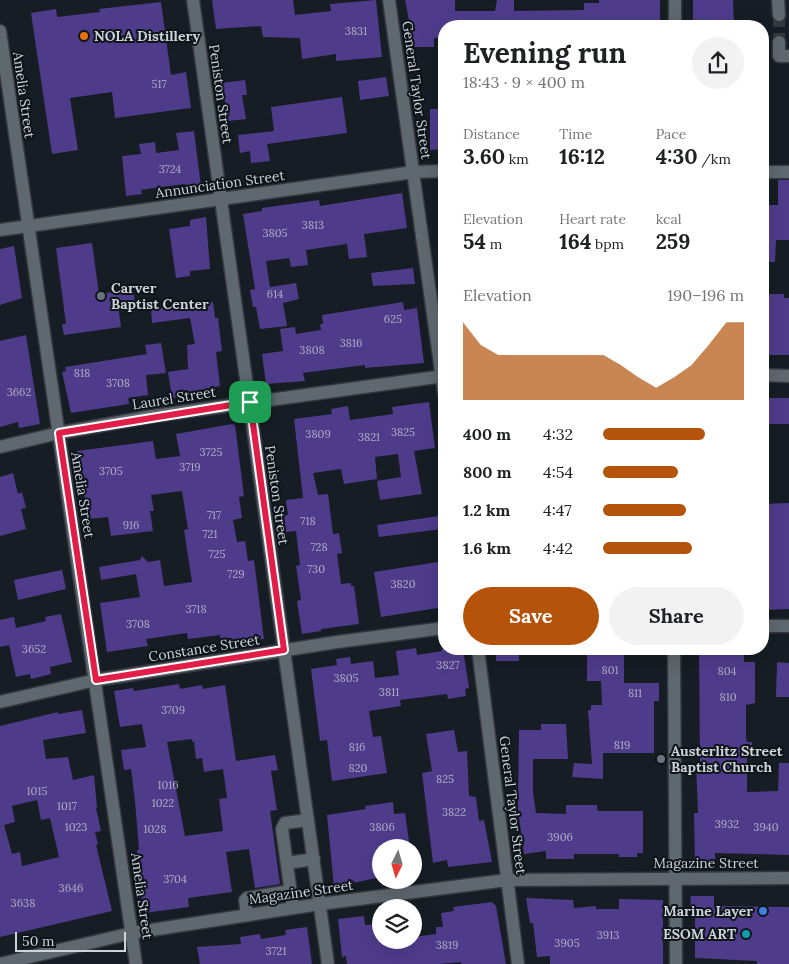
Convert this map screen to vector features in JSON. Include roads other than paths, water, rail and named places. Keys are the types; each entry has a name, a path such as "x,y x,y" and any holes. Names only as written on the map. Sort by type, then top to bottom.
{"street":[{"name":"Peniston Street","path":"193,0 328,964"},
{"name":"General Taylor Street","path":"389,0 438,341"},
{"path":"675,0 676,20"},
{"path":"778,0 779,15"},
{"name":"Amelia Street","path":"0,31 136,964"},
{"path":"779,42 779,56 789,56"},
{"name":"Annunciation Street","path":"0,230 414,172 438,171"},
{"path":"769,172 789,172"},
{"path":"769,376 789,376"},
{"name":"Laurel Street","path":"0,446 59,433 250,402 438,377"},
{"path":"769,626 789,626"},
{"name":"Constance Street","path":"0,702 96,680 284,650 438,629"},
{"name":"General Taylor Street","path":"479,655 518,964"},
{"path":"674,655 676,964"},
{"path":"293,908 283,825 308,820"},
{"path":"287,863 314,859"},
{"name":"Magazine Street","path":"0,964 132,933 320,904 507,880 789,878"},
{"path":"248,915 245,900 247,898 290,891"}],"tunnel":[{"path":"779,15 779,42"}],"place":[{"name":"NOLA Distillery","path":"84,36"},
{"name":"Carver Baptist Center","path":"101,296"},
{"name":"Austerlitz Street Baptist Church","path":"661,759"},
{"name":"Marine Layer","path":"763,911"},
{"name":"ESOM ART","path":"746,934"}]}
